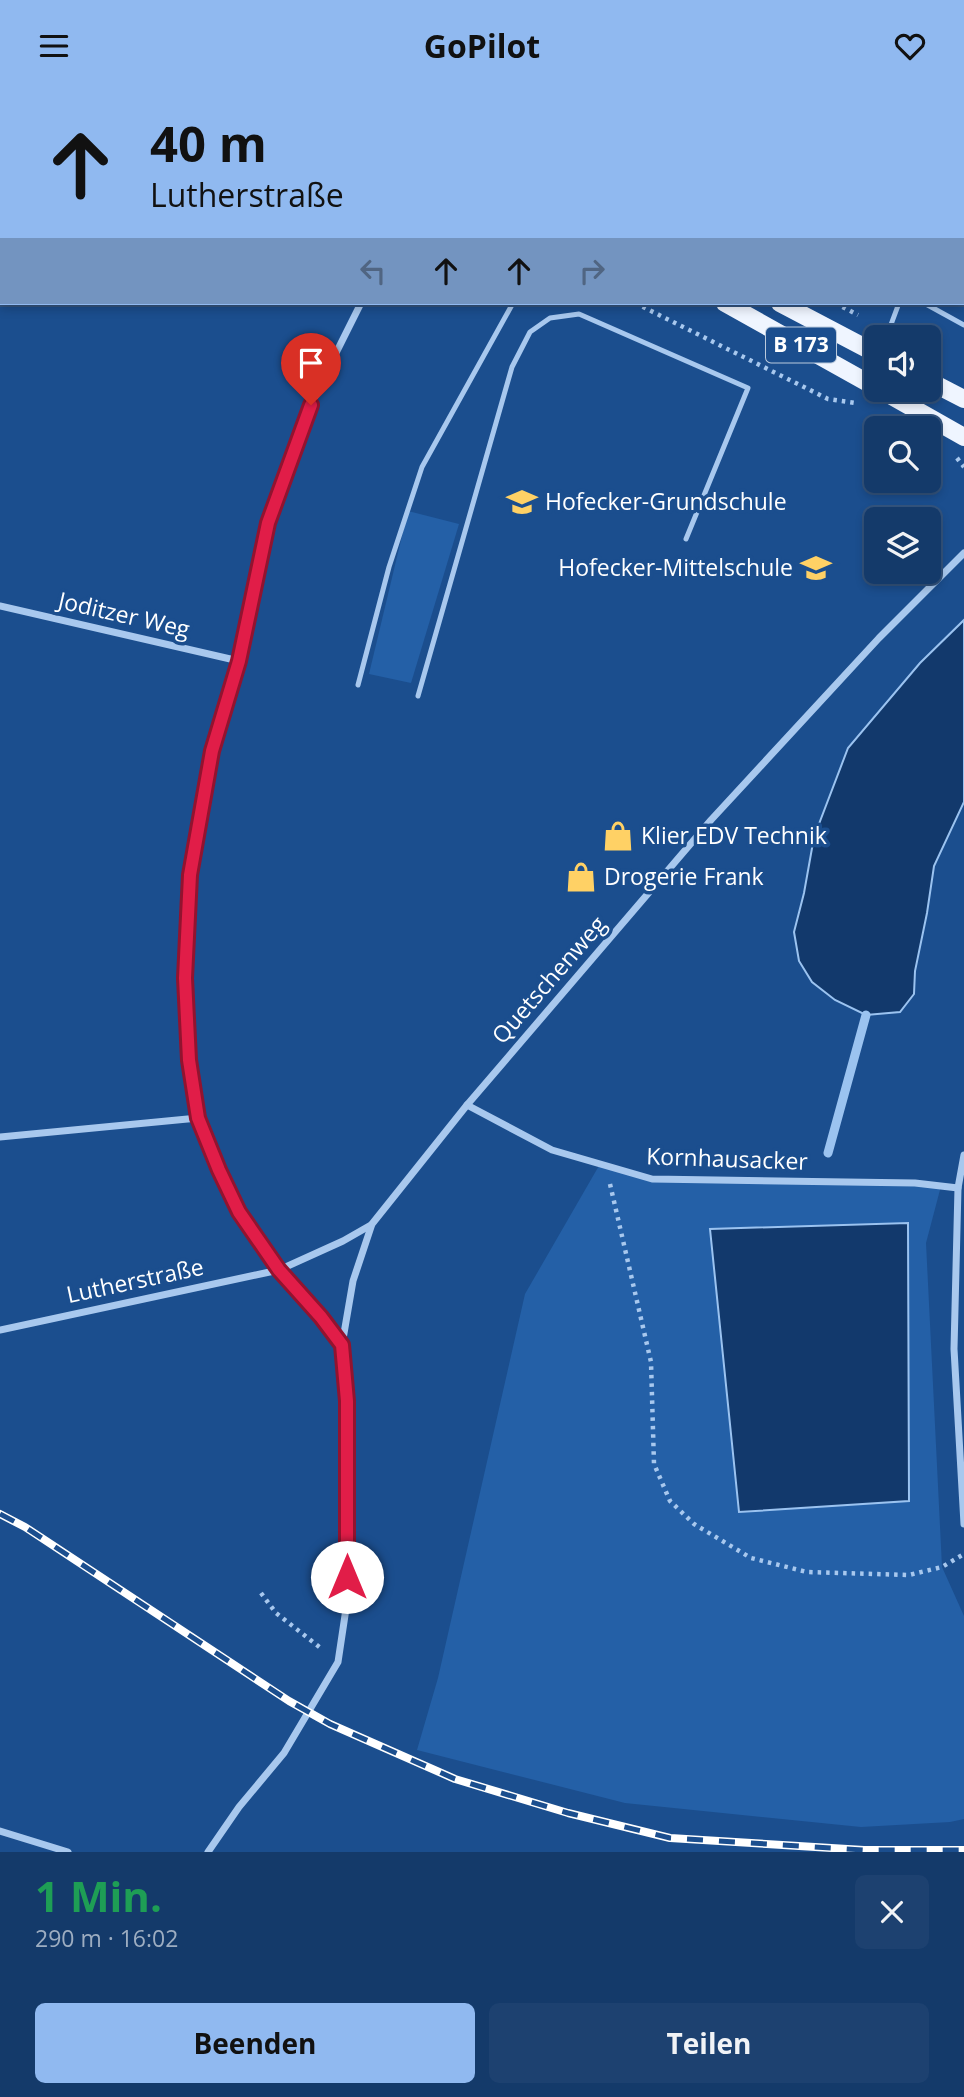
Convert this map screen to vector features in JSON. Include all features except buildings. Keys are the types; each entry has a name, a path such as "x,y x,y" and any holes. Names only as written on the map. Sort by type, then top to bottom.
{"main road":[{"name":"B 173","path":"729,305 864,381"},
{"name":"B 173","path":"784,305 864,347"},
{"path":"941,387 964,399"},
{"path":"902,402 964,437"}],"street":[{"path":"208,1852 239,1807 284,1753 338,1663 347,1602 347,1401 342,1345 279,1270 239,1212 198,1118 189,1060 185,978 190,875 212,751 239,661 272,511 318,387 360,305"},
{"name":"Quetschenweg","path":"342,1345 353,1280 372,1224 467,1105 711,820 879,638 964,553"},
{"name":"Joditzer Weg","path":"0,605 239,661"},
{"name":"Kornhausacker","path":"467,1105 552,1150 652,1179 915,1183 958,1188"},
{"path":"0,1137 198,1118"},
{"path":"964,1156 958,1188 960,1258 954,1349 964,1524"},
{"name":"Lutherstraße","path":"0,1331 279,1270 343,1241 372,1224"},
{"path":"0,1832 68,1852"}],"lane":[{"path":"358,685 389,566 422,467 512,305"},
{"path":"891,325 898,305"},
{"path":"928,305 964,325"},
{"path":"418,696 512,367 530,332 550,318 579,314 748,388 686,539"}],"path":[{"path":"639,305 828,399 862,404"},
{"path":"606,1166 651,1362 654,1464 670,1501 694,1524 751,1557 807,1571 909,1575 942,1567 964,1554"},
{"path":"261,1593 276,1613 304,1632 338,1663"}],"shaded area":[{"path":"408,511 459,524 411,683 369,674"},
{"path":"964,620 964,802 934,866 915,971 914,994 900,1012 866,1015 835,1000 812,982 799,961 794,932 814,837 848,748 920,663"},
{"path":"600,1164 652,1179 941,1186 926,1243 942,1567 964,1616 964,1819 861,1827 625,1803 417,1750 438,1678 525,1294"},
{"path":"908,1223 909,1501 739,1512 710,1229"}],"waterway":[{"path":"828,1153 866,1015"}],"railway":[{"path":"0,1514 25,1527 289,1701 330,1724 455,1779 568,1813 670,1838 864,1850 964,1850"}],"place":[{"name":"Hofecker-Grundschule","path":"522,502"},
{"name":"Hofecker-Mittelschule","path":"816,568"},
{"name":"Klier EDV Technik","path":"618,836"},
{"name":"Drogerie Frank","path":"581,877"}],"route":[{"path":"311,405 268,523 239,661 212,751 190,875 185,978 189,1060 198,1118 219,1170 239,1212 279,1270 342,1345 347,1401 347,1577"}]}
